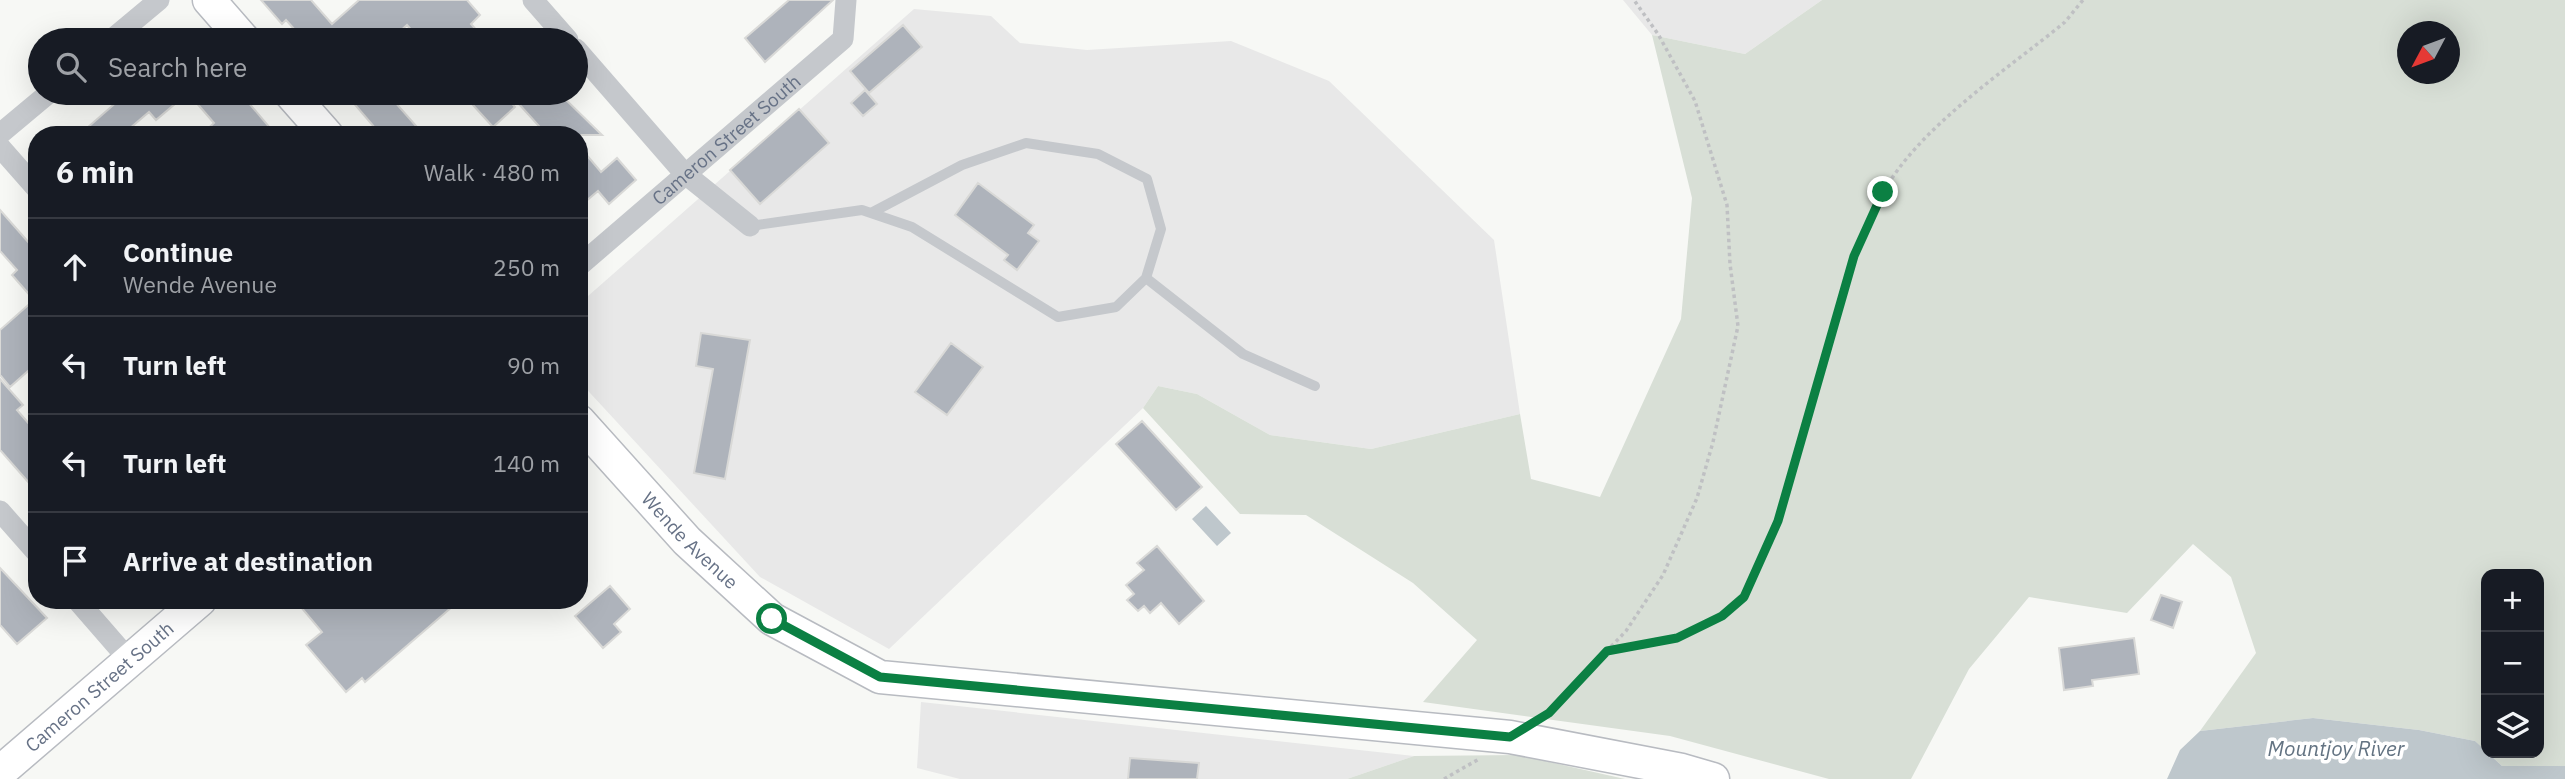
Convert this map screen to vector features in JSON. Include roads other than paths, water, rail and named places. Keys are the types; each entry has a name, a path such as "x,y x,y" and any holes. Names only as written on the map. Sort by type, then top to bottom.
{"street":[{"path":"125,28 159,0"},
{"path":"209,0 234,28"},
{"path":"533,0 558,28"},
{"name":"Cameron Street South","path":"588,259 684,173 843,39 846,0"},
{"path":"588,63 684,173 750,226"},
{"path":"0,134 35,105"},
{"path":"301,105 319,126"},
{"path":"0,148 28,179"},
{"name":"Wende Avenue","path":"588,431 687,541 772,619 880,677 1510,737 1713,779"},
{"path":"0,511 28,543"},
{"path":"85,609 130,661"},
{"name":"Cameron Street South","path":"0,772 190,609"}],"lane":[{"path":"750,226 862,210 912,227 1058,317 1116,307 1146,278 1161,229 1147,179 1098,154 1026,144 962,165 871,213"},
{"path":"1146,278 1243,354 1315,386"}],"water":[{"path":"1206,506 1231,533 1217,546 1192,519"},
{"name":"Mountjoy River","path":"2313,718 2419,730 2475,741 2481,747 2481,758 2493,758 2502,766 2565,766 2565,779 2167,779 2180,750 2200,731"}]}
